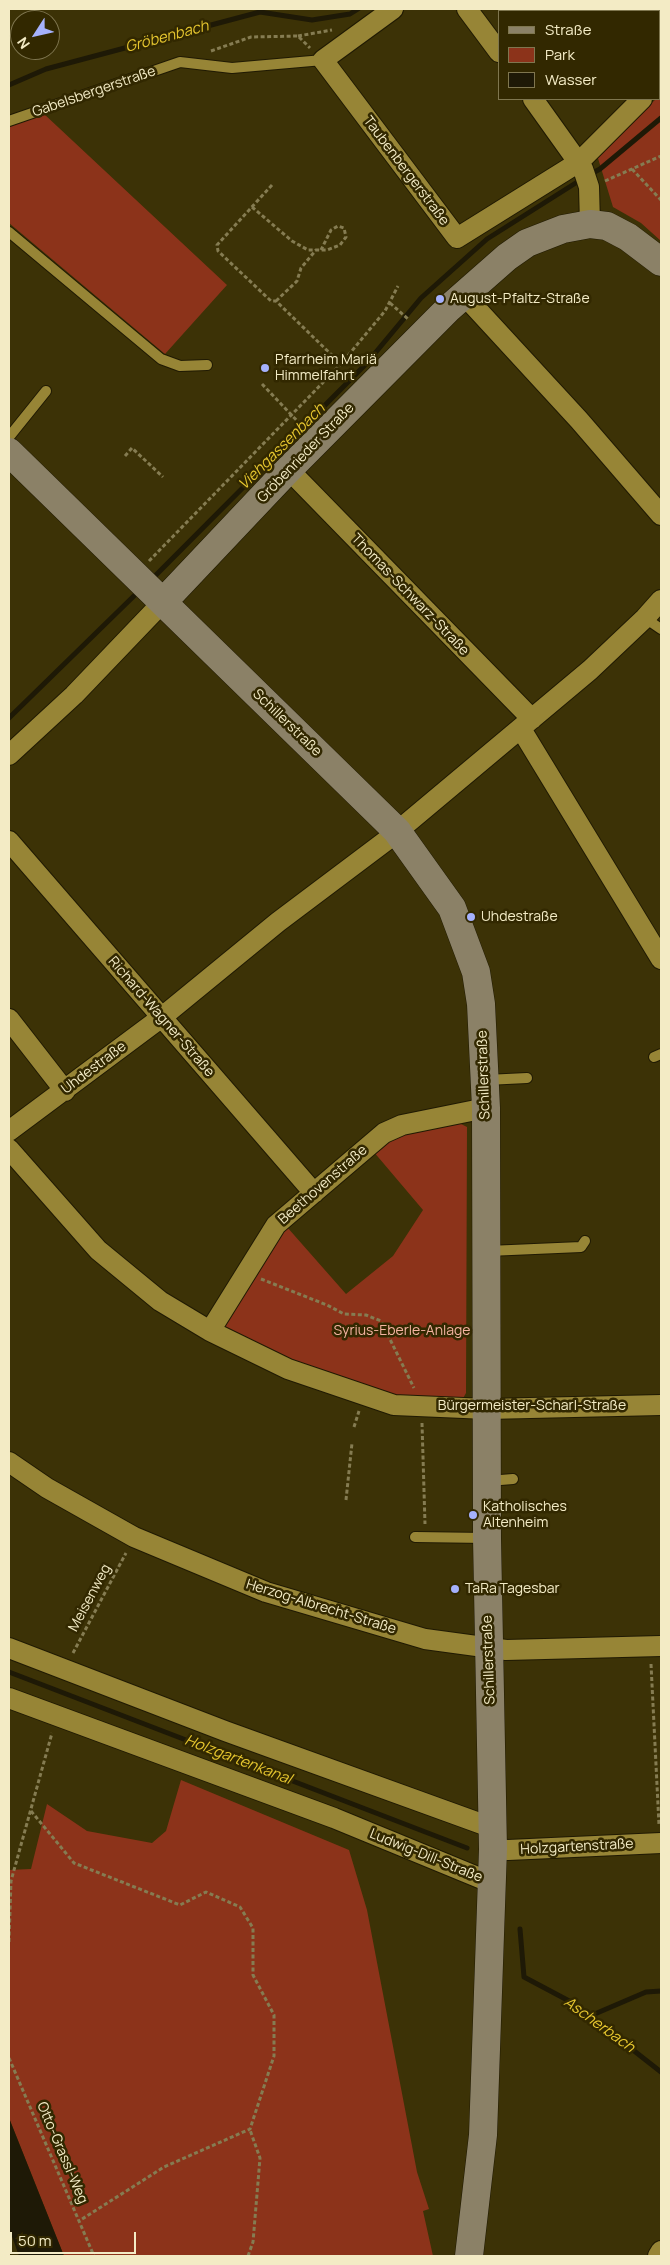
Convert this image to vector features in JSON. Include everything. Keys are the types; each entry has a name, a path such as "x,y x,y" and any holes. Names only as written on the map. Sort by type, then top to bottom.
{"street":[{"path":"323,60 393,9"},
{"path":"467,9 498,51"},
{"name":"Taubenbergerstraße","path":"323,60 456,238 585,176"},
{"path":"534,100 585,176 590,224"},
{"path":"585,176 641,100"},
{"name":"Gröbenrieder Straße","path":"9,756 74,695 150,585 289,470 463,294 527,243 563,229 590,224 607,226 628,237 661,262"},
{"path":"463,294 579,420 661,515"},
{"name":"Schillerstraße","path":"9,452 150,585 397,831 452,908 476,972 481,1004 486,1108 487,1410 500,1480 487,1538 493,1839 492,1883"},
{"name":"Thomas-Schwarz-Straße","path":"289,470 526,724 661,959"},
{"name":"Uhdestraße","path":"9,1131 162,1017 278,922 397,831 590,670 653,624 661,600"},
{"name":"Richard-Wagner-Straße","path":"9,841 314,1193"},
{"path":"9,1019 64,1091"},
{"name":"Beethovenstraße","path":"210,1331 276,1225 384,1133 402,1125 486,1108"},
{"name":"Bürgermeister-Scharl-Straße","path":"9,1149 98,1250 160,1301 210,1331 288,1369 394,1405 487,1410 661,1405"},
{"name":"Herzog-Albrecht-Straße","path":"9,1462 47,1488 134,1537 266,1592 424,1639 506,1650 656,1646"},
{"path":"9,1648 225,1730 493,1839"},
{"name":"Ludwig-Dill-Straße","path":"9,1698 334,1818 492,1883 483,2135 469,2256"},
{"name":"Holzgartenstraße","path":"493,1839 508,1850 660,1843"},
{"path":"658,2256 661,2251"}],"lane":[{"name":"Gabelsbergerstraße","path":"9,121 180,62 232,68 323,60"},
{"path":"9,232 161,359 180,366 207,365"},
{"path":"9,437 46,391"},
{"path":"485,1080 527,1078"},
{"path":"487,1251 581,1247 585,1241"},
{"path":"420,1537 487,1538"}],"path":[{"path":"180,62 251,37 298,36 323,60"},
{"path":"585,176 632,170 661,157"},
{"path":"632,170 661,200"},
{"path":"272,185 217,245 218,251 271,301 276,301 341,364"},
{"path":"252,207 292,240 308,250 316,250 321,250 327,250 340,245 346,237 344,228 338,226 331,230 321,250"},
{"path":"276,301 297,282 301,268 316,250"},
{"path":"150,585 292,415 341,364 390,303 398,286"},
{"path":"390,303 413,323"},
{"path":"262,384 297,420"},
{"path":"124,456 132,448 163,476"},
{"path":"246,1273 344,1314 366,1315 381,1321 422,1406 420,1537"},
{"path":"346,1500 352,1443"},
{"name":"Meisenweg","path":"65,1669 134,1537"},
{"path":"656,1646 660,1843"},
{"path":"9,1942 11,1881 57,1715"},
{"path":"31,1811 74,1864 180,1905 206,1892 240,1907 253,1928 253,1975 274,2015 274,2056 250,2130 260,2158 253,2242 248,2256"},
{"name":"Otto-Grassl-Weg","path":"9,2058 94,2256"},
{"path":"79,2221 164,2167 250,2130"}],"green space":[{"path":"661,94 661,241 641,223 613,207 597,155 655,100 660,100"},
{"path":"43,113 227,285 165,354 9,223 9,124"},
{"name":"Syrius-Eberle-Anlage","path":"459,1123 467,1127 466,1393 461,1402 397,1397 292,1362 225,1332 223,1322 287,1227 346,1294 393,1256 423,1210 373,1151 397,1136"},
{"path":"181,1780 349,1850 367,1910 417,2172 429,2209 423,2211 433,2256 64,2256 9,2118 9,1870 31,1869 47,1804 87,1831 152,1843 166,1831"}],"water":[{"path":"9,2118 64,2256 19,2256 9,2228"}],"waterway":[{"name":"Gröbenbach","path":"9,85 46,69 260,12 312,20 350,14 358,9"},
{"name":"Viehgassenbach","path":"589,175 600,169 661,118"},
{"name":"Viehgassenbach","path":"151,580 366,364 421,298 487,239 582,179"},
{"name":"Viehgassenbach","path":"9,718 139,591"},
{"name":"Holzgartenkanal","path":"9,1672 467,1848"},
{"name":"Ascherbach","path":"520,1929 524,1977 573,2003 661,2072"},
{"path":"590,2016 646,1992 661,1991"}],"place":[{"name":"August-Pfaltz-Straße","path":"440,299"},
{"name":"Pfarrheim Mariä Himmelfahrt","path":"265,368"},
{"name":"Uhdestraße","path":"471,917"},
{"name":"Katholisches Altenheim","path":"473,1515"},
{"name":"TaRa Tagesbar","path":"455,1589"}]}
